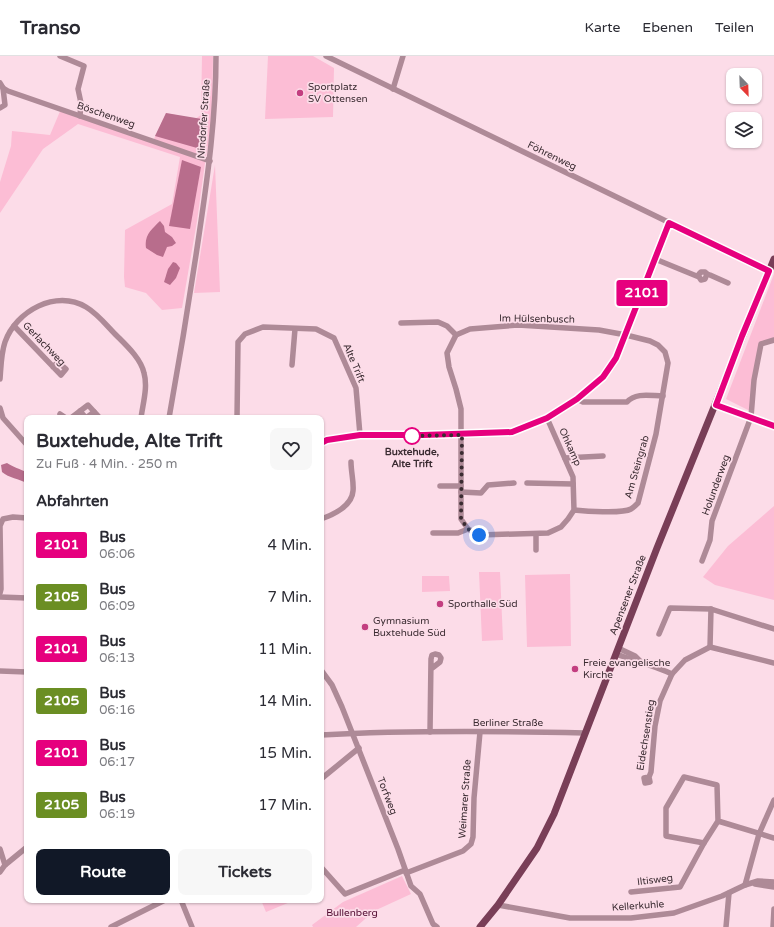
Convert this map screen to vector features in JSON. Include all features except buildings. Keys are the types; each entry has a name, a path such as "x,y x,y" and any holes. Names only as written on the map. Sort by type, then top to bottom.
{"main road":[{"name":"Apensener Straße","path":"480,927 537,848 554,814 657,548 774,259"}],"street":[{"path":"60,56 74,59 84,66 78,89 80,116"},
{"name":"Nindorfer Straße","path":"170,415 191,294 210,160 216,78 216,56"},
{"name":"Föhrenweg","path":"326,56 769,271"},
{"path":"393,89 403,56"},
{"path":"0,108 5,105 2,86"},
{"name":"Böschenweg","path":"2,86 8,91 210,160"},
{"path":"324,442 360,435 462,435 512,432 547,418 577,399 603,377 616,358 669,223"},
{"path":"655,259 699,277 701,280 704,280 707,274 728,284"},
{"path":"0,379 5,343 14,326 25,315 45,303 62,300 70,301 85,306 90,310 126,346 141,364 144,371 145,387 141,415"},
{"path":"401,323 438,322 447,326 456,335 447,353 449,368 456,388 460,409 462,435 461,519 468,529 479,535 548,534 561,527 574,510"},
{"name":"Gerlachweg","path":"14,326 61,375"},
{"name":"Im Hülsenbusch","path":"456,335 470,329 518,326 599,330 626,335"},
{"name":"Alte Trift","path":"237,415 238,342 245,334 263,327 316,329 334,338 356,388 360,435"},
{"path":"292,365 295,329"},
{"name":"Am Steingrab","path":"574,510 630,510 638,503 656,434 668,363 665,352 658,345 650,341 626,335"},
{"name":"Holunderweg","path":"702,561 710,540 712,521 751,417 754,380 761,344 774,340"},
{"path":"577,399 583,402 627,402 630,398 638,396 662,396"},
{"path":"75,415 88,405 97,415"},
{"path":"716,405 773,424"},
{"path":"0,408 3,418 24,442"},
{"name":"Ohkamp","path":"547,418 566,458 573,477 574,510"},
{"path":"566,458 603,456"},
{"path":"324,518 339,511 347,504 353,493 350,462"},
{"path":"440,486 481,493 488,486 514,483"},
{"path":"527,483 573,484"},
{"path":"0,593 0,526 2,519 13,517 24,518"},
{"path":"433,533 458,533 468,529"},
{"path":"536,534 536,550"},
{"path":"0,597 24,598"},
{"path":"659,634 670,608 711,609 774,629"},
{"path":"711,609 710,647 774,664"},
{"name":"Eidechsenstieg","path":"648,777 651,772 655,726 660,701 672,674 685,660 710,647"},
{"path":"617,651 633,660 640,661 672,674"},
{"path":"430,732 431,669"},
{"path":"0,671 24,672"},
{"name":"Torfweg","path":"324,674 332,685 353,733 411,886 420,894 432,926"},
{"name":"Berliner Straße","path":"324,735 430,732 586,733"},
{"name":"Weimarer Straße","path":"324,870 345,894 463,851 471,844 473,837 474,797 480,732"},
{"path":"324,777 359,748"},
{"path":"684,777 717,785 718,821 704,843 666,836 666,808 684,777"},
{"path":"774,800 759,834 748,884 774,887"},
{"path":"718,821 774,838"},
{"name":"Iltisweg","path":"631,892 680,887 704,843"},
{"path":"0,849 5,865"},
{"path":"0,872 5,865 24,849"},
{"name":"Kellerkuhle","path":"498,904 570,918 631,918 674,912 729,893 758,881 774,882"},
{"path":"726,927 729,893"},
{"path":"111,927 159,903"},
{"path":"183,903 192,927"},
{"path":"773,927 774,908"}],"green space":[{"path":"202,56 213,56 212,122 197,221 182,308 162,310 146,293 125,287 125,230 172,204 180,157 78,124 43,149 0,213 0,182 11,146 12,131 50,135 61,109 153,141 166,113 195,119 201,115"},
{"name":"Sportplatz SV Ottensen","path":"268,56 313,56 334,68 333,117 265,119"},
{"path":"215,165 220,292 194,293"},
{"path":"774,274 774,340 761,344 752,412 726,399"},
{"path":"774,506 774,600 715,585 703,577 728,546"},
{"path":"479,572 500,572 503,640 482,641"},
{"path":"570,574 571,646 527,647 525,575"},
{"path":"422,576 449,576 450,591 422,592"},
{"name":"Bullenberg","path":"402,876 411,894 374,911 356,927 313,927 312,925 343,902"},
{"path":"262,903 288,903 266,912"}],"shaded area":[{"path":"166,113 208,120 204,150 155,136"},
{"path":"182,160 201,167 190,229 169,226"},
{"path":"160,221 164,226 165,232 172,237 176,243 167,247 163,257 146,248 147,236"},
{"path":"173,262 180,268 176,278 170,285 164,282 168,269"},
{"path":"7,463 24,471 24,482 2,472 1,465"}],"bus line":[{"name":"2101","path":"324,442 360,435 502,434 512,432 547,418 577,399 603,377 616,358 669,223 769,271 742,336 716,405 774,426"}],"place":[{"name":"Sportplatz SV Ottensen","path":"300,93"},
{"name":"Buxtehude, Alte Trift","path":"412,436"},
{"name":"Sporthalle Süd","path":"440,604"},
{"name":"Gymnasium Buxtehude Süd","path":"365,627"},
{"name":"Freie evangelische Kirche","path":"575,669"}],"route":[{"path":"412,436 410,436 462,435 461,519 468,529 479,535"}]}
